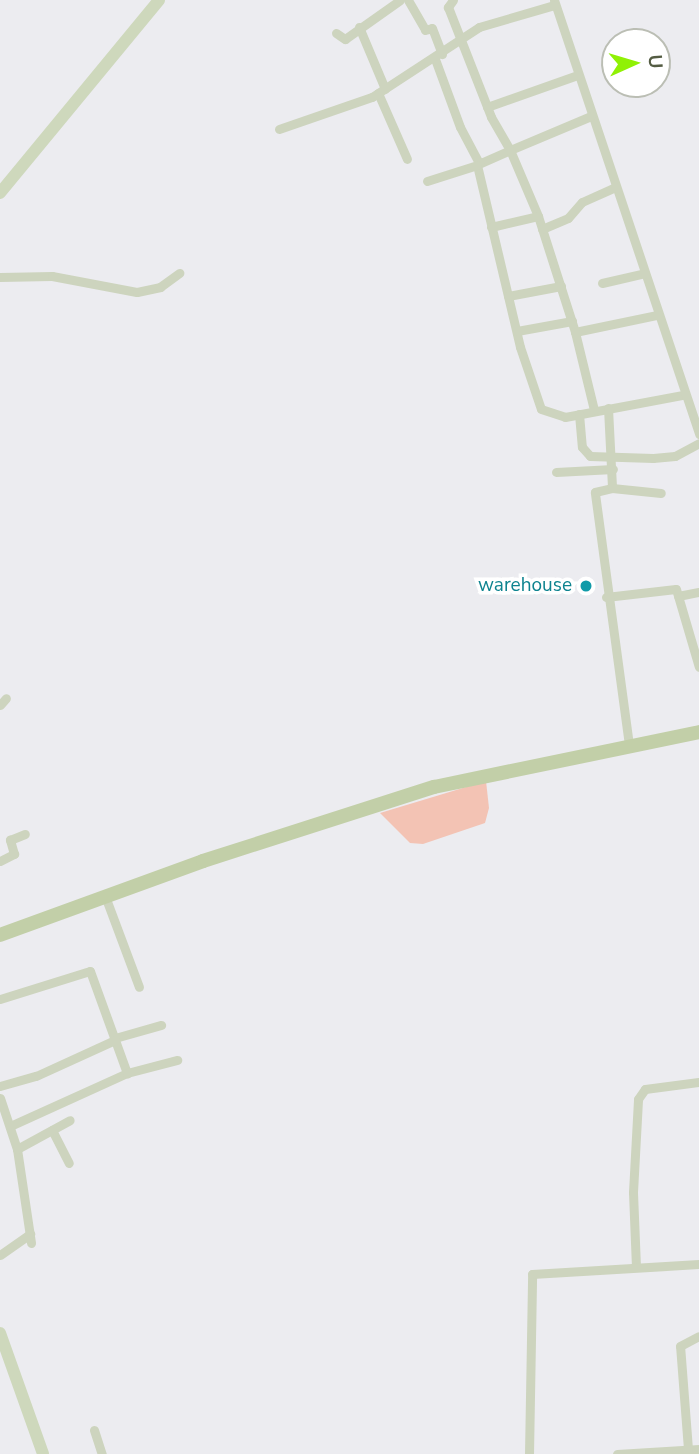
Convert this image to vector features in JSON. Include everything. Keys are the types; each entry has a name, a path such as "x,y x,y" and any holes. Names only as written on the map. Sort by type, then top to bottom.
{"main road":[{"path":"0,935 105,896 434,787 699,732"}],"street":[{"path":"0,193 159,0"},
{"path":"337,33 344,40 400,0"},
{"path":"408,0 425,30 432,28 460,127 478,164 508,296 541,409 556,417 683,395"},
{"path":"453,0 449,8 487,107 510,150 538,216 572,321 594,410"},
{"path":"279,129 382,91 439,57 462,37 479,27 551,3 645,273 683,395 699,434"},
{"path":"359,27 407,159"},
{"path":"487,107 578,75"},
{"path":"427,181 478,164 591,116"},
{"path":"542,229 568,218 575,206 616,187"},
{"path":"491,227 538,216"},
{"path":"0,277 52,276 137,292 160,287 179,273"},
{"path":"602,283 645,273"},
{"path":"508,296 561,286"},
{"path":"575,332 656,315"},
{"path":"517,331 572,321"},
{"path":"608,408 613,458 612,488"},
{"path":"579,414 583,452 613,458 675,456 699,443"},
{"path":"556,472 613,469"},
{"path":"629,746 606,597 595,492 612,488 661,493"},
{"path":"606,597 669,586 678,596 699,667"},
{"path":"678,596 699,592"},
{"path":"0,861 13,854 10,840 25,834"},
{"path":"105,896 139,987"},
{"path":"0,999 89,970 127,1073"},
{"path":"0,1086 36,1076 115,1039 161,1025"},
{"path":"10,1126 127,1073 177,1060"},
{"path":"636,1267 638,1099 645,1089 699,1082"},
{"path":"0,1098 17,1149 30,1238 0,1255"},
{"path":"17,1149 70,1120"},
{"path":"52,1130 69,1163"},
{"path":"529,1454 532,1274 699,1264"},
{"path":"0,1333 43,1454"},
{"path":"688,1449 680,1346 699,1336"},
{"path":"94,1430 102,1454"},
{"path":"617,1454 699,1449"}],"shaded area":[{"path":"486,781 489,808 485,823 423,844 410,843 380,813"}],"place":[{"name":"warehouse","path":"586,586"}]}
